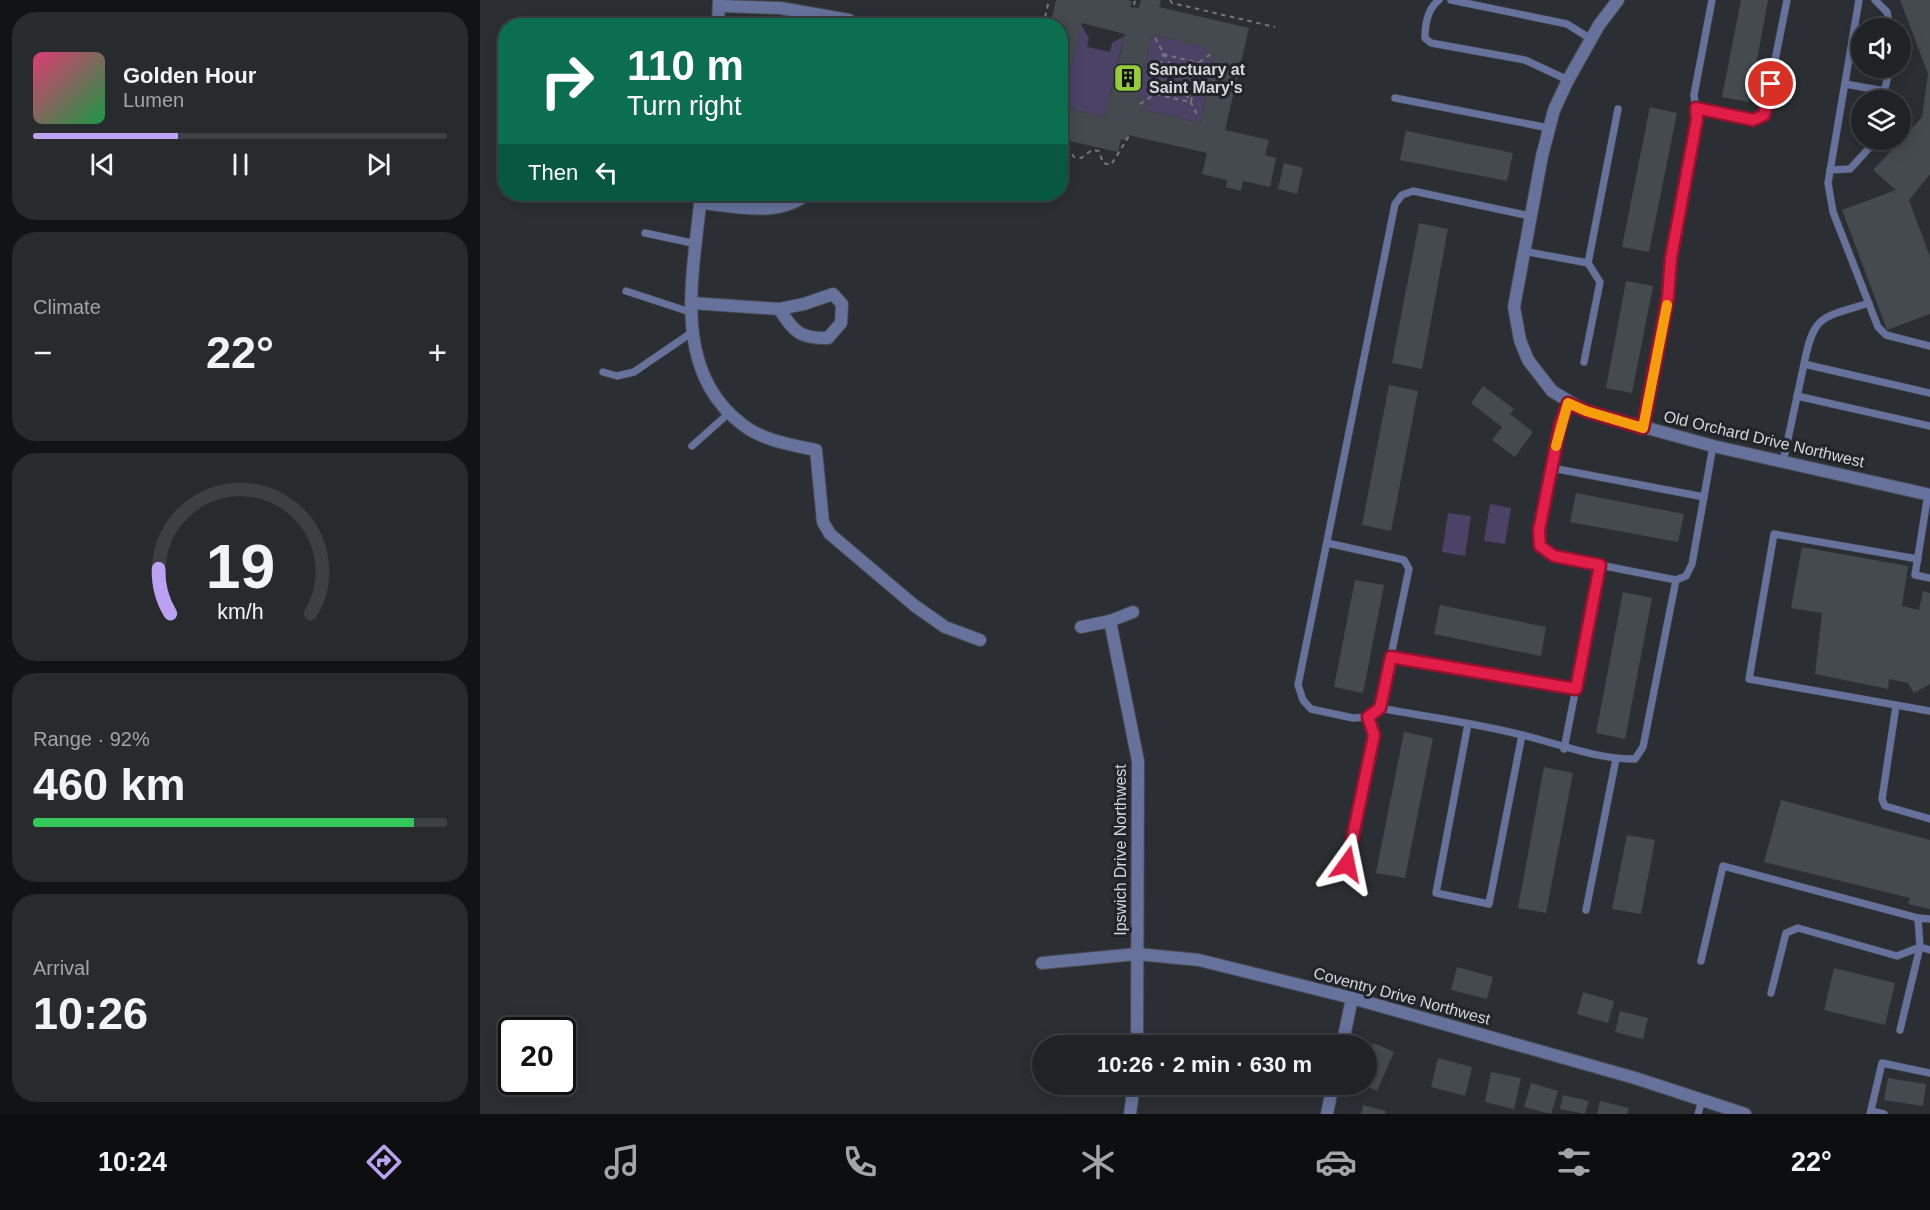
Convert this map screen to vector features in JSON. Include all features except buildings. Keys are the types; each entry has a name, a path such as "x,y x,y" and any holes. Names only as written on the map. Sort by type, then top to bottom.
{"street":[{"name":"Old Orchard Drive Northwest","path":"1618,0 1591,39 1568,81 1549,129 1523,251 1514,307 1520,339 1528,360 1552,391 1568,403 1586,411 1713,446 1929,494"},
{"path":"719,18 720,3 780,8 838,18"},
{"path":"701,201 691,308 692,333 696,360 719,404 744,426 773,441 816,450 823,522 830,534 915,606 945,627 980,640"},
{"path":"720,201 769,209 792,201"},
{"path":"691,308 778,309 804,304 833,294 842,304 841,323 828,338 808,339 793,329 778,309"},
{"path":"1081,627 1110,621 1133,612"},
{"name":"Ipswich Drive Northwest","path":"1110,621 1137,761 1137,1035"},
{"name":"Coventry Drive Northwest","path":"1042,963 1137,954 1199,960 1352,998 1635,1077 1745,1114"},
{"path":"1344,1035 1352,998"},
{"path":"1130,1114 1133,1095"},
{"path":"1327,1114 1331,1095"}],"lane":[{"path":"1439,0 1427,16 1425,39 1431,43 1525,60 1568,81"},
{"path":"1451,0 1567,24 1591,39"},
{"path":"1643,428 1668,297 1671,258 1697,119 1694,94 1712,0"},
{"path":"1696,108 1753,120 1764,115 1787,0"},
{"path":"1859,0 1828,183 1833,212 1878,327 1886,335 1930,346"},
{"path":"1875,0 1887,12 1888,18"},
{"path":"1845,84 1879,90"},
{"path":"1395,98 1549,129"},
{"path":"1584,362 1599,282 1588,263 1618,109"},
{"path":"1830,170 1850,169 1867,150"},
{"path":"1327,543 1404,560 1409,569 1380,708 1368,717 1353,718 1311,709 1302,700 1299,685 1327,543 1395,204 1402,195 1413,191 1530,216"},
{"path":"645,233 697,244"},
{"path":"1523,251 1588,263"},
{"path":"626,291 691,308"},
{"path":"1783,462 1813,328 1820,320 1869,303"},
{"path":"603,372 617,376 634,372 692,333"},
{"path":"1804,364 1930,393"},
{"path":"1797,396 1930,426"},
{"path":"1568,403 1539,530 1540,546 1554,556 1676,580 1686,576 1692,564 1713,446"},
{"path":"692,446 729,413"},
{"path":"1552,468 1704,497"},
{"path":"1929,494 1915,575 1930,578"},
{"path":"1918,559 1774,534 1749,679 1930,711"},
{"path":"1564,748 1600,565"},
{"path":"1380,708 1522,735 1564,748 1616,759 1635,759 1643,747 1676,580"},
{"path":"1391,657 1576,689"},
{"path":"1896,706 1882,799 1885,806 1893,811 1930,819"},
{"path":"1347,864 1374,735 1368,717"},
{"path":"1468,724 1436,893 1489,904 1522,735"},
{"path":"1586,910 1616,759"},
{"path":"1701,961 1723,866 1918,918 1930,919"},
{"path":"1900,1030 1920,947 1918,918"},
{"path":"1771,993 1786,933 1798,928 1897,956 1920,947 1930,950"},
{"path":"1884,1114 1870,1113 1882,1063 1930,1073"},
{"path":"1698,1114 1701,1100"}],"path":[{"path":"1045,18 1049,0"},
{"path":"1134,5 1135,0"},
{"path":"1170,0 1172,3 1275,27"},
{"path":"1155,38 1173,70 1185,73"},
{"path":"1199,118 1182,86 1185,73 1212,53"},
{"path":"1163,54 1199,63"},
{"path":"1154,94 1163,54"},
{"path":"1191,102 1199,63"},
{"path":"1170,84 1173,70"},
{"path":"1140,104 1170,84 1182,86"},
{"path":"1154,94 1191,102"},
{"path":"1068,147 1074,157 1081,158 1092,150 1099,151 1103,163 1111,165 1129,136"}],"shaded area":[{"path":"1081,25 1089,38 1087,47 1110,52 1112,43 1124,36 1105,117 1068,108 1068,81"},
{"path":"1152,35 1210,48 1215,56 1200,123 1141,109 1149,104 1144,96 1137,101"},
{"path":"1490,504 1511,508 1505,544 1484,541"},
{"path":"1448,513 1471,516 1465,556 1442,552"}],"slow traffic":[{"path":"1556,446 1568,403 1586,411 1643,428 1667,305"}],"place":[{"name":"Sanctuary at Saint Mary's","path":"1128,78"}],"route":[{"path":"1347,864 1374,735 1368,717 1380,708 1391,657 1576,689 1600,565 1554,556 1540,546 1539,530 1560,426 1568,403 1586,411 1643,428 1668,297 1671,258 1697,119 1696,108 1753,120 1764,115 1771,84"}]}
